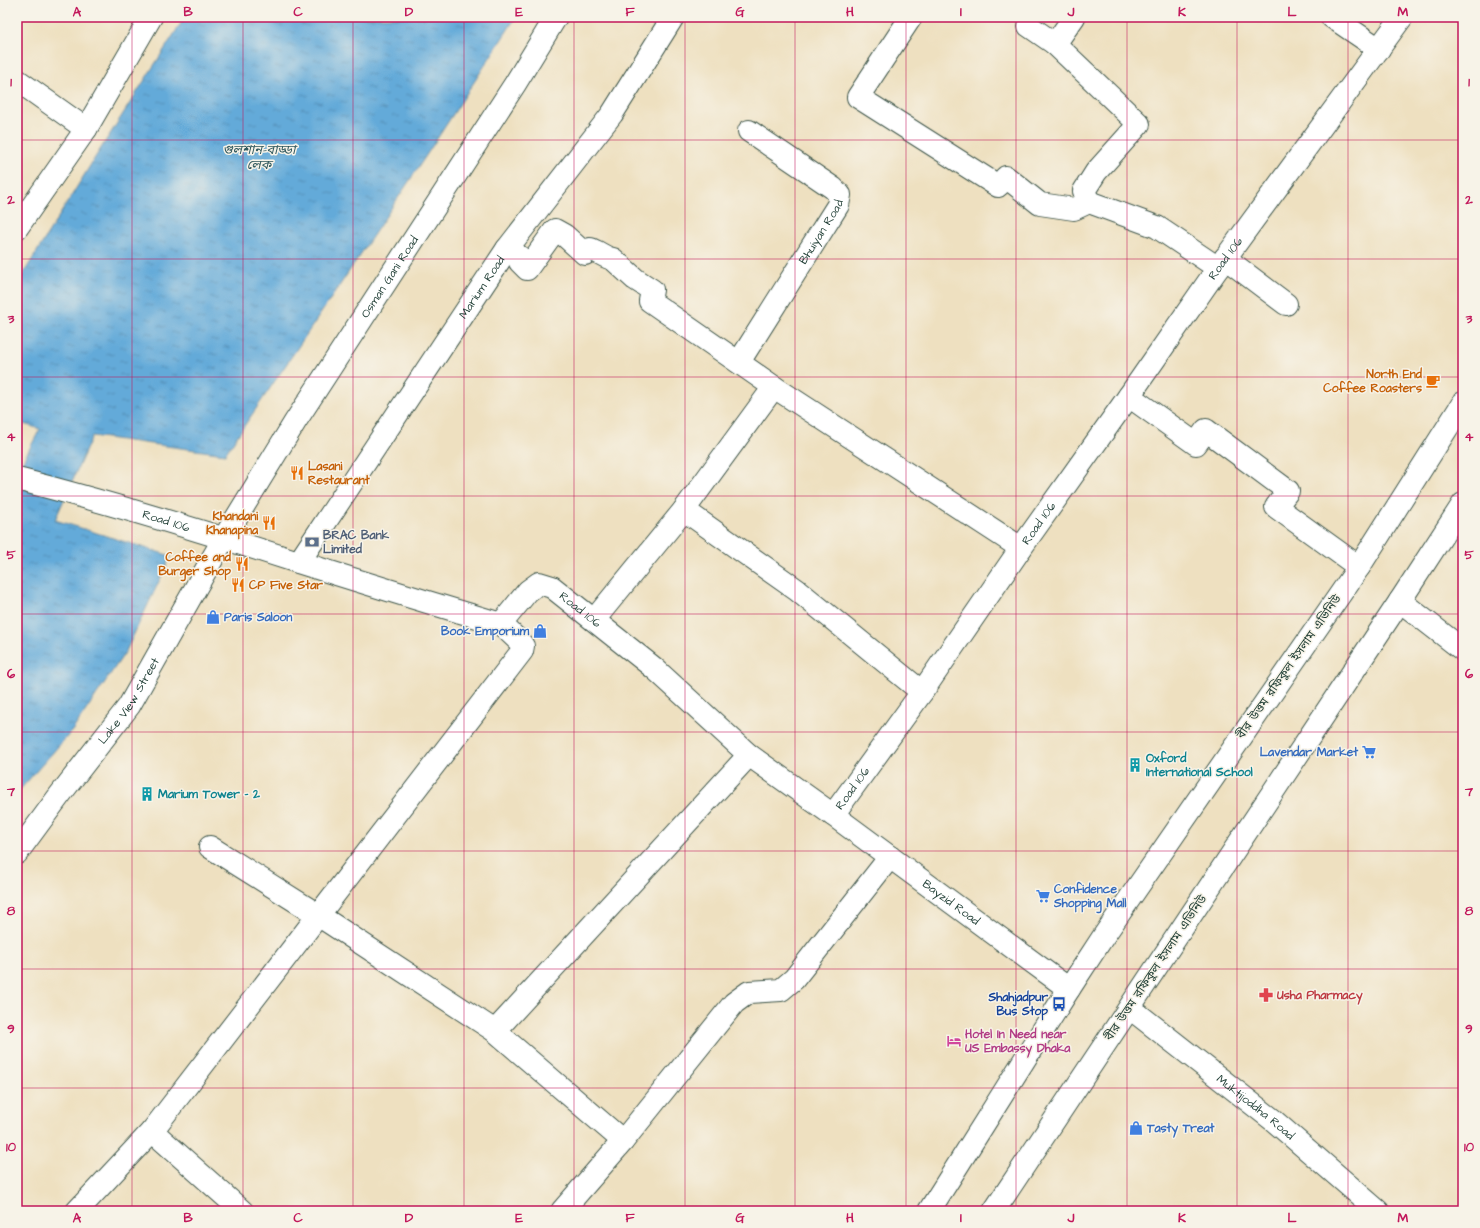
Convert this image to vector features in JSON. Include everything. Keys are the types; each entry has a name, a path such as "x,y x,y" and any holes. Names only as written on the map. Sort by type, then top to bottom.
{"street":[{"path":"17,228 86,129 151,17"},
{"name":"Osman Gani Road","path":"224,538 295,422 515,84 556,17"},
{"name":"Marium Road","path":"299,562 507,249 612,114 673,17"},
{"path":"911,17 858,97 998,186 1006,177 1040,204 1074,209 1089,202 1157,227 1221,263 1286,304"},
{"path":"1055,44 1074,17"},
{"path":"1332,17 1379,49"},
{"name":"Road 106","path":"17,479 88,497 500,624 528,591 539,583 552,587 654,668 749,755 833,815 922,692 1221,263 1402,17"},
{"path":"1029,26 1055,44 1139,124 1096,172 1084,191 1089,202"},
{"path":"17,80 86,129"},
{"name":"Bhuiyan Road","path":"739,362 838,205 840,195 833,188 749,131"},
{"path":"507,249 520,257 520,262 528,269 555,230 585,254 590,249 597,251 609,259 612,259 635,279 652,290 650,301 774,386 1021,548"},
{"path":"594,620 684,510 774,386"},
{"path":"1129,396 1196,444 1206,430 1276,482 1288,491 1276,507 1359,567"},
{"name":"বীর উত্তম রফিকুল ইসলাম এভিনিউ","path":"929,1211 1102,937 1359,567 1463,402"},
{"name":"বীর উত্তম রফিকুল ইসলাম এভিনিউ","path":"994,1211 1400,602 1463,504"},
{"path":"684,510 797,590 922,692"},
{"name":"Lake View Street","path":"17,853 129,706 224,538"},
{"path":"1400,602 1463,650"},
{"path":"77,1211 152,1132 522,651 523,646 520,642 500,624"},
{"path":"494,1031 749,755"},
{"name":"Bayzid Road","path":"833,815 1069,988"},
{"path":"210,847 318,915 494,1031 623,1141"},
{"path":"567,1210 734,1003 749,992 781,990 794,979 890,857"},
{"name":"Muktijoddha Road","path":"1130,1008 1273,1120 1378,1211"},
{"path":"152,1132 242,1211"}],"water":[{"name":"গুলশান-বাড্ডা লেক","path":"185,17 516,17 372,237 225,454 92,436 55,520 171,556 126,651 72,731 17,793 17,472 40,429 17,422 17,284 96,156"}],"place":[{"name":"North End Coffee Roasters","path":"1433,381"},
{"name":"Lasani Restaurant","path":"297,473"},
{"name":"Khandani Khanapina","path":"269,523"},
{"name":"BRAC Bank Limited","path":"312,542"},
{"name":"Coffee and Burger Shop","path":"242,564"},
{"name":"CP Five Star","path":"238,585"},
{"name":"Paris Saloon","path":"213,617"},
{"name":"Book Emporium","path":"540,631"},
{"name":"Lavendar Market","path":"1369,752"},
{"name":"Oxford International School","path":"1135,765"},
{"name":"Marium Tower - 2","path":"147,794"},
{"name":"Confidence Shopping Mall","path":"1043,896"},
{"name":"Usha Pharmacy","path":"1266,995"},
{"name":"Shahjadpur Bus Stop","path":"1059,1004"},
{"name":"Hotel In Need near US Embassy Dhaka","path":"954,1041"},
{"name":"Tasty Treat","path":"1136,1128"}]}
